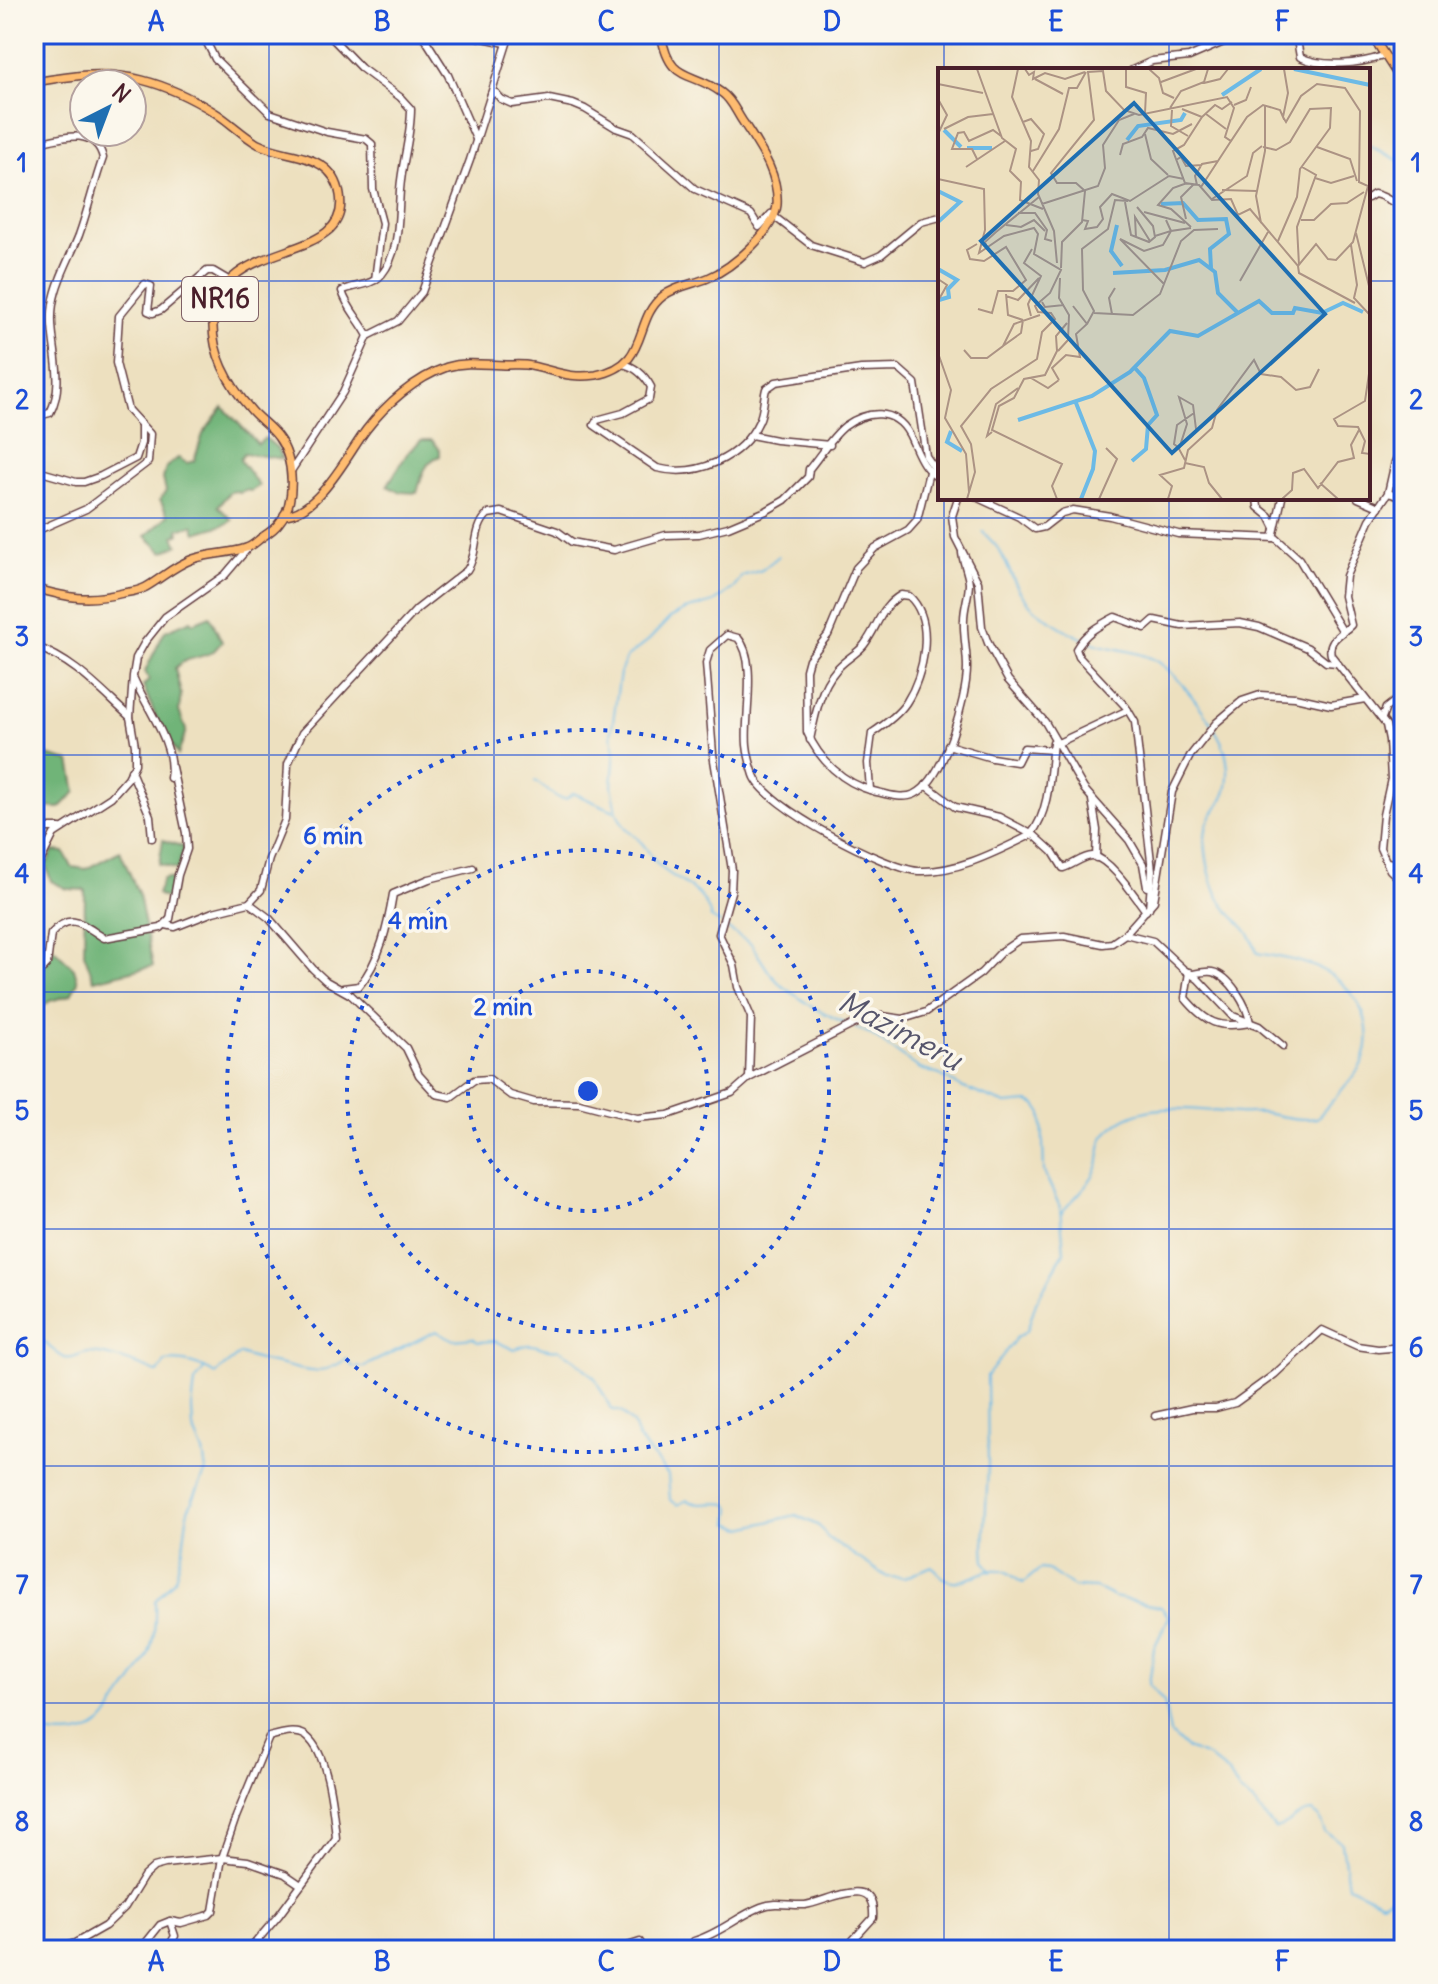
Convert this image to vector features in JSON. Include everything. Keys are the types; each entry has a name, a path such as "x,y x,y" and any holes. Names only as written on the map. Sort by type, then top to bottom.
{"main road":[{"path":"284,515 299,510 331,483 366,430 404,392 441,370 471,363 523,365 582,376 599,374 623,364 636,348 661,297 715,274 747,250 768,228 774,216 776,187 759,146 725,96 710,86 684,76 672,66 661,34"},
{"path":"1371,34 1404,85"},
{"name":"NR16","path":"34,82 89,73 142,80 215,112 258,144 310,159 335,178 341,196 340,211 326,234 311,243 242,269 222,293 213,315 214,338 220,361 235,391 278,437 291,471"},
{"path":"36,591 78,600 114,595 145,588 194,558 248,548 270,532 284,515 292,486 291,471"},
{"path":"34,714 34,727"}],"street":[{"path":"174,34 204,37 296,34"},
{"path":"328,34 361,68 411,109 411,134 400,189 401,208 394,249 385,270 375,280 342,291 349,308 359,318 368,336"},
{"path":"422,34 448,75 476,139"},
{"path":"465,34 506,43"},
{"path":"291,471 343,392 368,336 398,321 419,297 510,34"},
{"path":"1136,68 1152,61 1189,57 1242,34"},
{"path":"1296,34 1300,57 1314,62 1345,62 1383,56"},
{"path":"204,37 215,59 270,113 327,132 366,139 372,144 373,189 382,223 375,280"},
{"path":"491,94 496,93 512,104 537,98 573,104 633,134 692,187 751,214 759,227 769,216 774,216 811,245 865,262 881,255 921,222 938,218"},
{"path":"34,144 80,135 96,144 103,158 53,301 51,321 58,370 55,401 50,413 44,417 34,417"},
{"path":"1370,197 1386,195 1395,205 1404,207"},
{"path":"34,532 86,509 148,462 150,434 128,410 120,388 116,363 119,316 145,284 151,286 148,311 153,313 161,310 207,271 230,281"},
{"path":"623,364 631,366 646,379 651,387 649,399 623,413 597,420 594,425 657,468 694,469 733,454 751,435 760,420 766,389 776,382 861,369 898,368 915,383 926,456 938,475"},
{"path":"34,978 47,964 51,934 65,922 86,925 104,938 166,925 175,927 213,912 249,903 261,890 269,859 285,820 288,764 302,733 417,609 467,570 481,522 488,514 501,512 557,531 572,542 611,550 666,535 713,532 766,511 793,494 808,477 809,469 844,427 873,416 891,414 905,427 918,457 929,472 938,477"},
{"path":"34,470 76,482 101,476 136,458 141,444 141,425"},
{"path":"751,435 830,445"},
{"path":"1404,442 1395,462 1388,493 1346,576 1344,596 1351,625 1333,640 1329,649 1382,718 1390,748 1391,779 1380,848 1404,883"},
{"path":"929,472 917,520 908,530 879,545 856,568 828,635 809,659 807,732 824,760 844,779 870,790 907,796 926,785 948,745 960,715 966,678 964,618 969,581 962,553"},
{"path":"1388,493 1404,498"},
{"path":"957,500 952,520 955,537 979,587 985,637 1004,675 1035,709 1054,744 1091,797 1124,833 1141,859 1147,880 1148,910"},
{"path":"982,500 1019,517 1035,529 1073,510 1178,534 1273,538 1299,559 1343,632"},
{"path":"1257,500 1258,507 1269,516 1275,528"},
{"path":"1273,538 1282,500"},
{"path":"1363,500 1379,507"},
{"path":"34,874 54,834 111,797 135,764 130,717 133,676 136,658 156,626 177,607 225,575 248,548"},
{"path":"810,740 814,717 828,681 862,648 887,604 901,595 909,596 923,616 923,665 907,702 872,733 868,763 870,790"},
{"path":"1148,910 1152,870 1135,722 1128,710 1079,657 1076,649 1091,630 1115,617 1145,628 1154,620 1182,626 1220,623 1249,625 1273,631 1308,648 1326,662 1337,663"},
{"path":"749,1078 751,1017 738,987 734,965 719,934 731,892 732,870 713,754 706,685 706,663 710,650 717,642 727,635 742,642 748,670 747,744 755,778 763,790 794,814 850,845 899,866 919,871 955,865 1001,850 1031,834 1041,814 1054,744"},
{"path":"34,646 67,662 88,677 130,717"},
{"path":"133,676 167,744 186,833 187,849 166,925"},
{"path":"1382,718 1386,708 1404,694"},
{"path":"249,903 269,918 313,969 326,981 351,995 406,1048 427,1086 442,1097 457,1095 474,1080 489,1079 510,1095 534,1102 579,1103 622,1116 657,1117 732,1093 749,1078 867,1018 882,1016 903,1019 926,1012 972,980 1020,939 1069,937 1107,944 1125,934 1148,910 1158,888 1172,792 1190,756 1216,723 1242,701 1260,695 1295,697 1331,705 1365,699"},
{"path":"948,745 981,756 1017,762 1026,747 1054,744 1128,710"},
{"path":"1390,748 1404,748"},
{"path":"170,778 172,767"},
{"path":"131,771 150,816 152,838"},
{"path":"926,785 955,807 1003,819 1042,840 1063,868 1087,857 1096,858 1123,881 1148,910"},
{"path":"1091,797 1097,830 1096,858"},
{"path":"34,828 60,828"},
{"path":"1387,862 1404,865"},
{"path":"339,987 355,988 364,980 389,922 393,894 429,879 473,868"},
{"path":"1125,934 1153,941 1233,1016 1259,1026 1283,1046"},
{"path":"1190,973 1209,971 1218,974 1244,1002 1250,1023"},
{"path":"1190,973 1185,998 1197,1013 1228,1027 1250,1023"},
{"path":"1155,1416 1235,1403 1275,1374 1322,1330 1357,1346 1375,1349 1404,1347"},
{"path":"140,1950 160,1925 170,1921 181,1923 213,1911 222,1858 269,1737 300,1734 308,1738 325,1768 335,1841 249,1950"},
{"path":"53,1950 93,1934 111,1921 125,1907 139,1881 154,1867 222,1858 248,1861 285,1874 301,1885"},
{"path":"683,1950 691,1947 694,1941 710,1936 748,1913 770,1904 807,1904 861,1892 871,1902 873,1918 844,1950"},
{"path":"167,1950 175,1936 170,1921"},
{"path":"615,1950 640,1942 642,1947 672,1950"}],"green space":[{"path":"223,407 258,444 265,438 276,447 283,459 244,453 240,460 259,486 251,491 230,492 218,506 232,520 196,533 193,525 178,529 179,534 174,536 178,545 163,552 146,536 168,515 160,500 166,491 163,479 166,467 178,458 187,463 194,461 203,434"},
{"path":"421,440 432,440 440,450 440,456 427,466 417,493 400,492 387,486 407,454"},
{"path":"210,616 222,642 212,652 175,668 181,694 179,711 186,730 178,755 156,717 143,686 149,680 145,671 165,631"},
{"path":"43,754 70,761 76,792 60,808 34,807 34,757"},
{"path":"163,840 184,847 178,870 159,864"},
{"path":"53,851 64,852 72,867 86,869 120,851 139,895 153,966 94,980 84,953 85,890 67,889 51,881 46,865"},
{"path":"163,879 175,881 171,902 157,894"},
{"path":"53,948 74,968 78,982 71,995 50,1001 34,1012 34,965 41,950"}],"waterway":[{"path":"1370,146 1404,163"},
{"path":"983,532 998,549 1020,592 1037,611 1083,639 1153,659 1172,673 1192,696 1217,733 1227,761 1226,791 1207,824 1205,840 1215,890 1228,911 1246,930 1257,953 1305,963 1344,985 1363,1013 1367,1031 1363,1061 1317,1118 1296,1119 1263,1113 1185,1109 1150,1110 1133,1115 1105,1135 1095,1172 1061,1213"},
{"path":"617,812 612,786 615,750 611,735 620,673 626,658 670,618 714,602 734,588 742,576 762,570 779,556"},
{"name":"Mazimeru","path":"535,781 558,798 566,799 573,793 617,812 624,825 657,863 699,895 711,918 720,923"},
{"name":"Mazimeru","path":"725,927 751,944 781,985 814,1008 849,1025"},
{"name":"Mazimeru","path":"855,1028 869,1033 920,1069 1006,1104 1029,1102 1036,1105 1042,1114 1044,1172 1060,1207 1064,1252 1036,1302 1027,1331 1016,1338 987,1376 988,1467 984,1547 985,1561 991,1572"},
{"path":"34,1335 65,1358 97,1354 125,1360 158,1373 165,1362 178,1361 198,1365 215,1374 240,1354 306,1371 328,1369 347,1359 353,1367 363,1367 436,1331 454,1340 473,1338 478,1342 495,1341 515,1350 527,1345 558,1349 595,1378 611,1409 621,1412 633,1424 638,1438 668,1475 670,1500 678,1505 687,1500 697,1504 728,1504 731,1508 729,1523 743,1528 796,1515 819,1526 827,1537 887,1577 904,1578 932,1566 951,1581 997,1570 1007,1572 1023,1583 1040,1569 1048,1570 1074,1587 1096,1588 1114,1597 1161,1607 1169,1617 1154,1648 1149,1685 1164,1702 1170,1733 1187,1749 1208,1757 1229,1774 1241,1794 1252,1801 1275,1829 1313,1812 1319,1817 1325,1832 1342,1843 1348,1886 1382,1902 1395,1895 1404,1903"},
{"path":"34,1732 60,1735 94,1729 109,1715 148,1654 154,1632 155,1601 175,1579 188,1510 206,1471 203,1452 193,1428 192,1408 195,1382 204,1369"}]}
